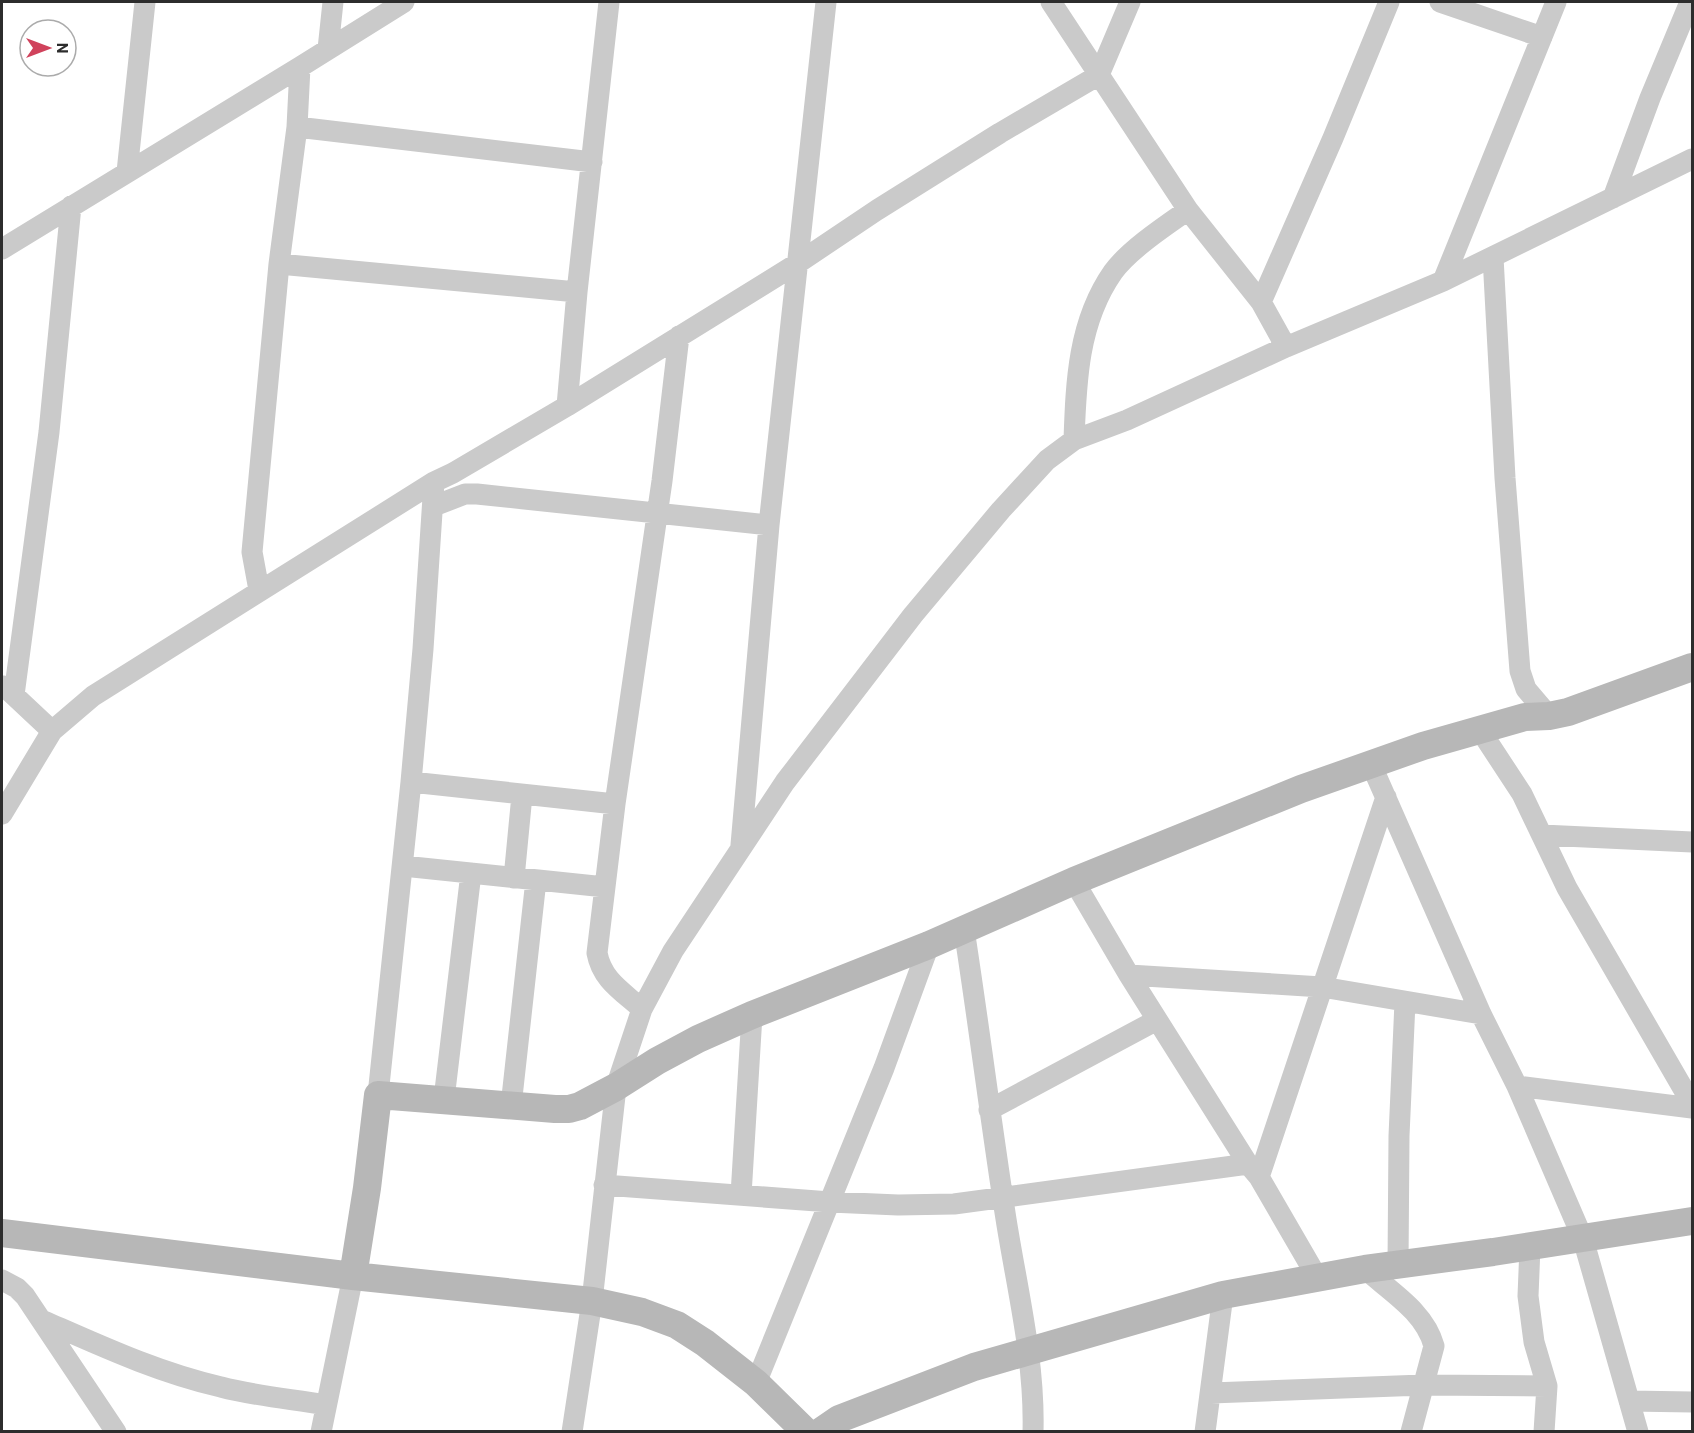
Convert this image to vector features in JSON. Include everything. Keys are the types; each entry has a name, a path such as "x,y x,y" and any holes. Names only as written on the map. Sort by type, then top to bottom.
{"street":[{"path":"127,172 145,2"},
{"path":"328,49 333,2"},
{"path":"2,249 404,2"},
{"path":"567,406 577,292 609,2"},
{"path":"741,846 769,525 826,2"},
{"path":"1051,2 1188,210 1261,302 1286,347"},
{"path":"2,814 52,731 93,696 259,590 434,482 567,406 798,263 1000,133 1099,75 1130,2"},
{"path":"1261,302 1333,138 1389,2"},
{"path":"1440,2 1542,37"},
{"path":"1443,281 1556,2"},
{"path":"1613,198 1650,98 1690,2"},
{"path":"259,590 252,552 279,264 297,127 300,67"},
{"path":"297,127 592,162"},
{"path":"572,1431 592,1301 616,1088 642,1009 673,951 785,782 913,615 1000,510 1047,460 1074,440 1190,392 1286,347 1443,281 1692,159"},
{"path":"52,731 8,689 49,432 71,206"},
{"path":"1074,440 1076,384 1081,346 1093,308 1114,271 1148,238 1188,210"},
{"path":"1493,257 1505,478 1520,671 1538,713"},
{"path":"279,264 577,292"},
{"path":"642,1009 606,977 597,953 615,804 662,481 679,336"},
{"path":"321,1431 353,1276 367,1188 404,866 434,506 434,482"},
{"path":"434,506 465,494 477,494 769,525"},
{"path":"1538,713 1563,693 1692,648"},
{"path":"378,1095 511,1106 569,1109 580,1106 616,1088 657,1061 698,1039 752,1015 929,945 1074,881 1291,794 1423,746 1538,713 1568,712 1692,667"},
{"path":"1480,730 1522,794 1567,888 1692,1106"},
{"path":"1371,764 1481,1014 1517,1086 1583,1239 1638,1431"},
{"path":"411,782 615,804"},
{"path":"514,878 522,795"},
{"path":"1254,1170 1322,987 1386,797"},
{"path":"1542,835 1692,842"},
{"path":"404,866 605,887"},
{"path":"444,1100 471,873"},
{"path":"511,1106 536,880"},
{"path":"1074,881 1129,975 1254,1170 1317,1277"},
{"path":"964,929 989,1110 1028,1351 1034,1396 1033,1431"},
{"path":"756,1383 884,1068 929,945"},
{"path":"1129,975 1322,987 1481,1014"},
{"path":"1398,1265 1399,1136 1405,1002"},
{"path":"741,1195 752,1015"},
{"path":"989,1110 1157,1020"},
{"path":"1517,1086 1692,1106"},
{"path":"604,1185 831,1202 898,1205 954,1204 1254,1170"},
{"path":"820,1431 839,1419 974,1367 1224,1295 1365,1269 1530,1247 1692,1221"},
{"path":"2,1233 353,1276 592,1301 642,1312 677,1325 705,1343 756,1383 806,1431"},
{"path":"1530,1247 1528,1296 1534,1342 1547,1386 1544,1431"},
{"path":"1365,1269 1422,1319 1431,1333 1434,1346 1411,1431"},
{"path":"2,1280 17,1288 44,1321 116,1431"},
{"path":"1205,1431 1224,1295"},
{"path":"44,1321 183,1377 222,1388 326,1405"},
{"path":"1210,1393 1423,1385 1547,1386"},
{"path":"1629,1401 1692,1402"}]}
